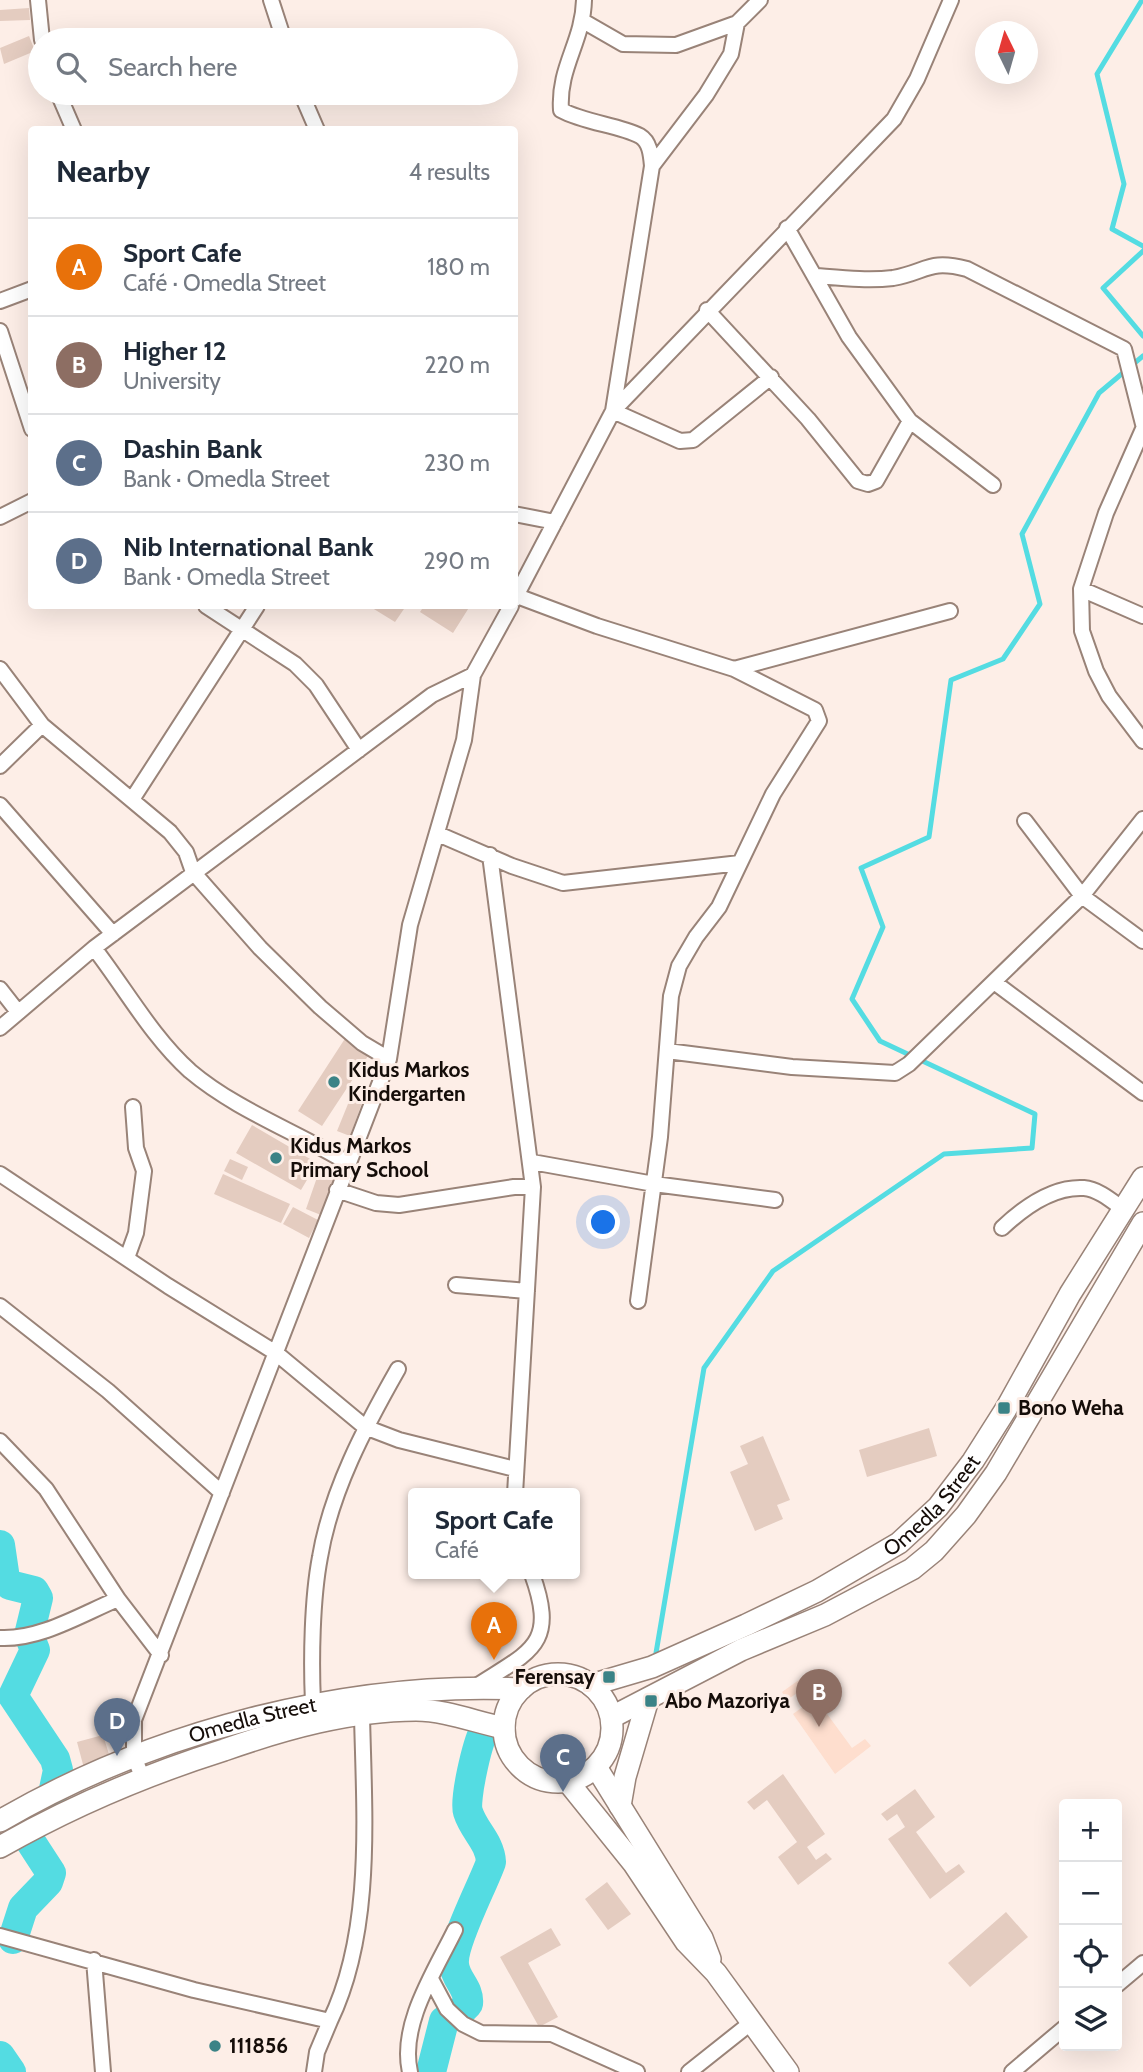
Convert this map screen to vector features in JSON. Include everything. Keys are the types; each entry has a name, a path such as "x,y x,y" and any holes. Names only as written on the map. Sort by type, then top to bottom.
{"main road":[{"name":"Omedla Street","path":"0,1821 313,1703 475,1687 521,1689 548,1675 578,1678 591,1685 652,1667 859,1569 899,1543 938,1507 973,1461 1143,1178"},
{"name":"Omedla Street","path":"612,1717 741,1650 825,1615 912,1569 934,1551 967,1515 996,1472 1143,1223"},
{"path":"973,1461 996,1472"},
{"path":"521,1689 508,1707 504,1728 507,1747 516,1763 540,1779 568,1782 596,1767 607,1753 612,1735 612,1717 600,1694 591,1685"},
{"path":"620,1806 625,1777 648,1699"},
{"path":"0,1847 79,1805 138,1767 284,1730 362,1715 417,1710 504,1728"},
{"path":"596,1767 702,1938 716,1973"},
{"path":"568,1782 634,1864 687,1942 716,1973 788,2072"}],"street":[{"path":"38,0 41,28"},
{"path":"271,0 280,28"},
{"path":"583,0 583,21 559,86 561,110 575,118 641,137 650,150 652,166 612,411"},
{"path":"583,21 623,44 676,45 737,23 760,0"},
{"path":"518,592 612,411 894,119 917,79 951,0"},
{"path":"652,166 706,94 731,54 737,23"},
{"path":"63,105 72,126"},
{"path":"306,105 315,126"},
{"path":"787,228 849,337 910,421 993,485"},
{"path":"816,276 895,277 944,263 967,269 1124,349 1143,426 1106,513 1081,589 1082,631 1096,671 1110,696 1143,741"},
{"path":"0,301 28,290"},
{"path":"707,310 771,377 858,481 867,484 876,481 910,421"},
{"path":"0,331 28,417"},
{"path":"612,411 680,440 693,440 771,377"},
{"path":"0,517 28,503"},
{"path":"518,515 555,522"},
{"path":"1081,589 1143,616"},
{"path":"518,601 734,669 815,710 819,721 773,794 719,907 695,937 679,966 671,996 654,1184 638,1301"},
{"path":"210,609 295,664 316,685 359,750"},
{"path":"133,798 255,609"},
{"path":"138,1767 134,1720 389,1059 410,925 464,740 473,676 509,609"},
{"path":"734,669 950,611"},
{"path":"0,669 42,725 133,798 187,852 193,872 260,948 320,1007 362,1043 389,1059"},
{"path":"0,1028 94,948 193,872 432,695 473,676"},
{"path":"0,766 42,725"},
{"path":"0,805 113,934"},
{"path":"667,1051 792,1067 895,1073 909,1065 1082,896 1143,819"},
{"path":"1025,821 1082,896 1143,941"},
{"path":"438,834 512,866 564,883 740,863"},
{"path":"490,855 533,1187 515,1488"},
{"path":"94,948 174,1055 192,1072 348,1163"},
{"path":"994,982 1143,1093"},
{"path":"0,989 18,1012"},
{"path":"127,1258 136,1233 144,1171 136,1148 133,1107"},
{"path":"532,1163 654,1184 775,1200"},
{"path":"0,1174 276,1353 365,1427 399,1440 515,1469"},
{"path":"337,1190 376,1203 399,1205 533,1187"},
{"path":"1002,1228 1026,1206 1039,1199 1083,1188 1096,1191 1123,1209"},
{"path":"456,1285 527,1291"},
{"path":"0,1306 108,1391 222,1493"},
{"path":"313,1703 311,1671 319,1559 329,1519 365,1427 398,1369"},
{"path":"0,1441 46,1489 118,1599 161,1655"},
{"path":"475,1687 530,1651 540,1636 543,1618 533,1579"},
{"path":"0,1638 19,1638 37,1633 118,1599"},
{"path":"314,2072 317,2052 341,1998 348,1971 364,1871 362,1715"},
{"path":"410,2072 407,2060 415,2016 455,1930"},
{"path":"0,1936 194,1990 330,2021"},
{"path":"94,1960 103,2072"},
{"path":"1122,1981 1143,1963"},
{"path":"431,1979 447,2008 463,2024 481,2033 552,2034 637,2072"},
{"path":"689,2072 752,2022"},
{"path":"1012,2072 1059,2032"}],"shaded area":[{"path":"813,1670 833,1698 822,1707 852,1748 865,1739 871,1746 835,1774 793,1714 811,1701 803,1689 787,1700 782,1692"}],"building":[{"path":"29,8 30,20 0,21 0,10"},
{"path":"28,36 28,54 4,64 0,48"},
{"path":"374,609 404,609 395,622"},
{"path":"422,609 468,609 453,633 420,612"},
{"name":"Kidus Markos Kindergarten","path":"346,1037 370,1053 322,1126 298,1111"},
{"path":"350,1099 362,1103 350,1136 337,1131"},
{"name":"Kidus Markos Primary School","path":"252,1125 317,1163 301,1190 236,1153"},
{"path":"230,1159 248,1167 242,1180 224,1171"},
{"path":"322,1163 340,1170 321,1215 306,1209"},
{"path":"223,1174 290,1204 281,1223 214,1194"},
{"path":"293,1207 318,1220 309,1238 283,1224"},
{"path":"929,1428 937,1456 867,1477 859,1450"},
{"path":"763,1436 790,1500 777,1505 783,1519 755,1531 730,1472 748,1464 740,1446"},
{"path":"103,1735 112,1764 85,1772 77,1742"},
{"path":"783,1774 825,1834 807,1847 816,1860 826,1853 832,1859 798,1885 778,1857 797,1842 767,1800 754,1810 747,1802"},
{"path":"915,1789 935,1817 916,1832 946,1873 959,1864 965,1872 930,1899 888,1839 905,1827 897,1814 887,1821 881,1814"},
{"path":"607,1882 631,1914 608,1930 585,1899"},
{"path":"1006,1912 1028,1937 970,1987 948,1963"},
{"path":"551,1928 561,1945 528,1963 558,2017 539,2027 500,1957"}],"waterway":[{"path":"1142,0 1097,74 1124,184 1112,229 1143,246"},
{"path":"1143,251 1103,288 1143,336"},
{"path":"656,1653 704,1368 773,1271 944,1154 1032,1148 1035,1114 880,1041 852,999 883,927 861,868 929,837 951,680 1003,659 1040,604 1022,534 1099,393 1143,356"},
{"path":"0,1545 5,1579 10,1585 34,1591 38,1598 29,1635 35,1650 13,1696 55,1759 58,1770 53,1794"},
{"path":"459,2013 468,2004 468,1998 455,1970 455,1955 491,1862 488,1848 471,1819 467,1806 472,1772 484,1731"},
{"path":"13,1939 23,1908 48,1882 51,1873 25,1833"},
{"path":"431,2072 444,2021"},
{"path":"0,2056 11,2072"}],"place":[{"name":"Kidus Markos Kindergarten","path":"334,1082"},
{"name":"Kidus Markos Primary School","path":"276,1158"},
{"name":"Bono Weha","path":"1004,1408"},
{"name":"Sport Cafe","path":"494,1660"},
{"name":"Ferensay","path":"609,1677"},
{"name":"Abo Mazoriya","path":"651,1701"},
{"name":"Higher 12","path":"819,1727"},
{"name":"Nib International Bank","path":"117,1756"},
{"name":"Dashin Bank","path":"563,1792"},
{"name":"111856","path":"215,2046"}]}
